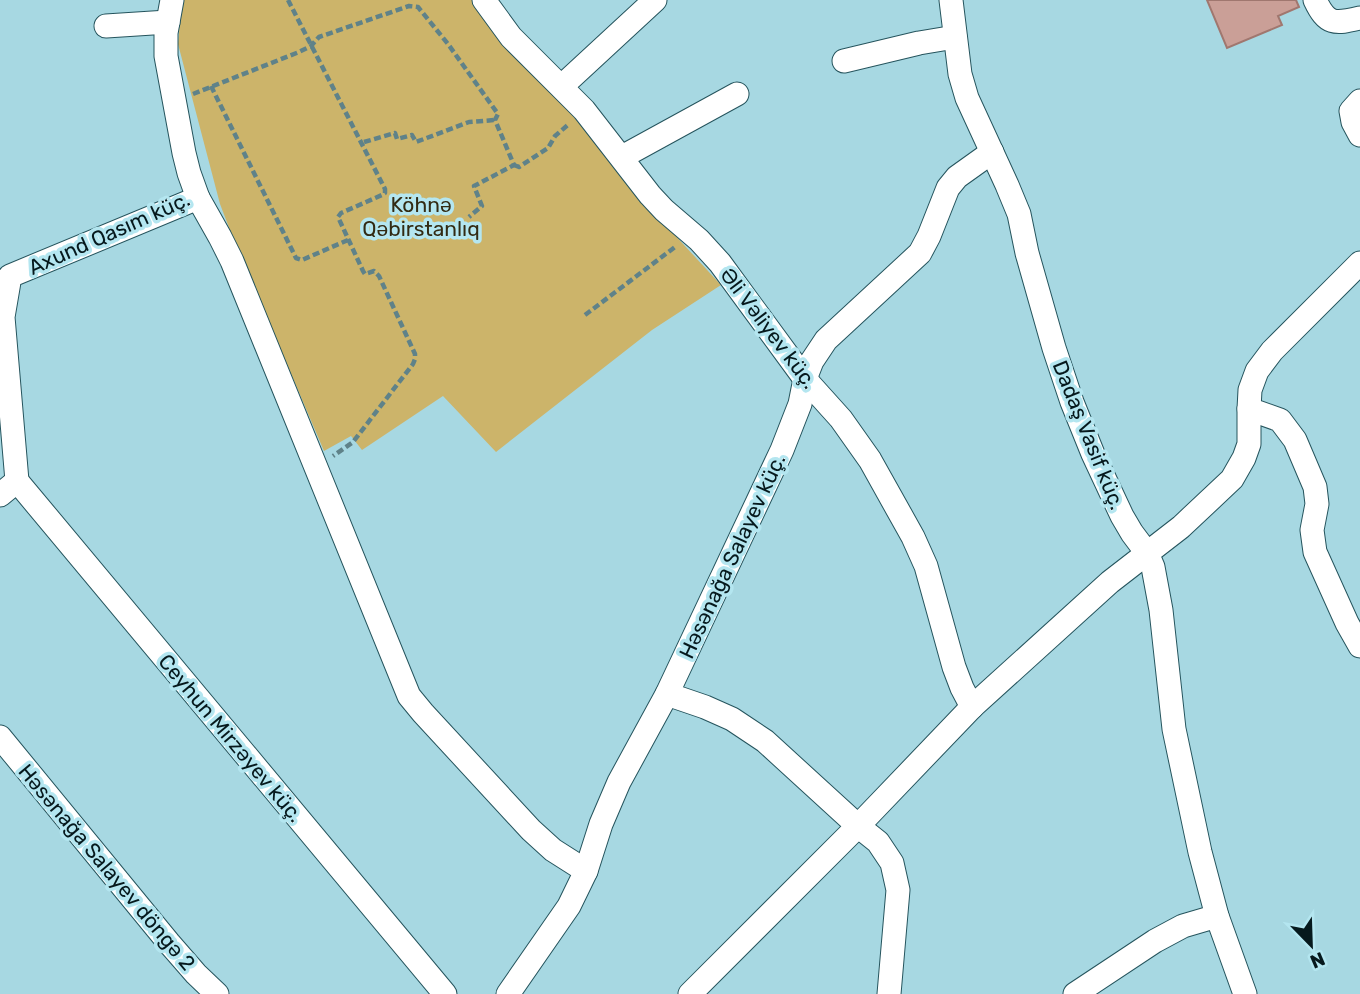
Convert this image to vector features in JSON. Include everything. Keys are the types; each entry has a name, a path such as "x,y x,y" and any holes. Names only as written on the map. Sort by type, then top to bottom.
{"street":[{"name":"Əli Vəliyev küç.","path":"484,0 511,37 584,110 650,195 693,234 720,264 805,379 841,419 870,460 914,537 926,566 954,667 972,707"},
{"path":"562,86 655,0"},
{"name":"Dadaş Vasif küç.","path":"951,0 963,86 1018,215 1054,348 1076,412 1122,516 1153,566 1174,729 1200,852 1217,916 1245,994"},
{"path":"1315,0 1321,13 1329,20 1338,23 1360,18"},
{"path":"106,26 170,11"},
{"name":"Axund Qasım küç.","path":"9,488 3,317 5,278 198,198 189,173 166,56 170,11"},
{"path":"845,61 955,37"},
{"path":"622,157 737,94"},
{"path":"1360,101 1351,111 1360,135"},
{"name":"Həsənağa Salayev küç.","path":"508,994 569,906 586,871 601,824 619,782 667,695 782,450 800,404 812,361 826,340 920,253 948,188 957,177 992,152"},
{"path":"198,198 232,261 409,696 531,830 553,850 586,871"},
{"path":"690,994 972,707 1081,609 1181,527 1232,479 1249,444 1250,390 1257,371 1272,351 1360,263"},
{"path":"1249,409 1280,420 1295,440 1315,487 1317,504 1312,530 1315,552 1360,646"},
{"name":"Ceyhun Mirzəyev küç.","path":"9,488 446,994"},
{"path":"667,695 732,719 765,741 878,842 892,863 898,890 889,994"},
{"name":"Həsənağa Salayev döngə 2","path":"0,737 169,943 217,994"},
{"path":"1075,994 1155,941 1183,926 1217,916"}],"path":[{"path":"288,0 385,189 382,195 341,213 338,217 365,274 374,271 379,276 415,354 415,359 353,442 315,465"},
{"path":"175,101 299,52 311,46 318,37 409,6 418,7 498,114 495,120 514,164 519,167 548,148 555,136 584,110"},
{"path":"211,86 296,258 302,260 348,240"},
{"path":"364,142 395,133 397,139 412,135 416,142 469,122 495,120"},
{"path":"469,216 482,206 474,186 514,164"},
{"path":"585,315 693,234"}],"green space":[{"name":"Köhnə Qəbirstanlıq","path":"182,0 474,0 635,192 721,285 652,330 496,452 443,396 362,450 351,436 324,451 220,204 178,44"}],"building":[{"path":"1207,0 1296,0 1299,7 1278,16 1282,25 1227,48"}]}
